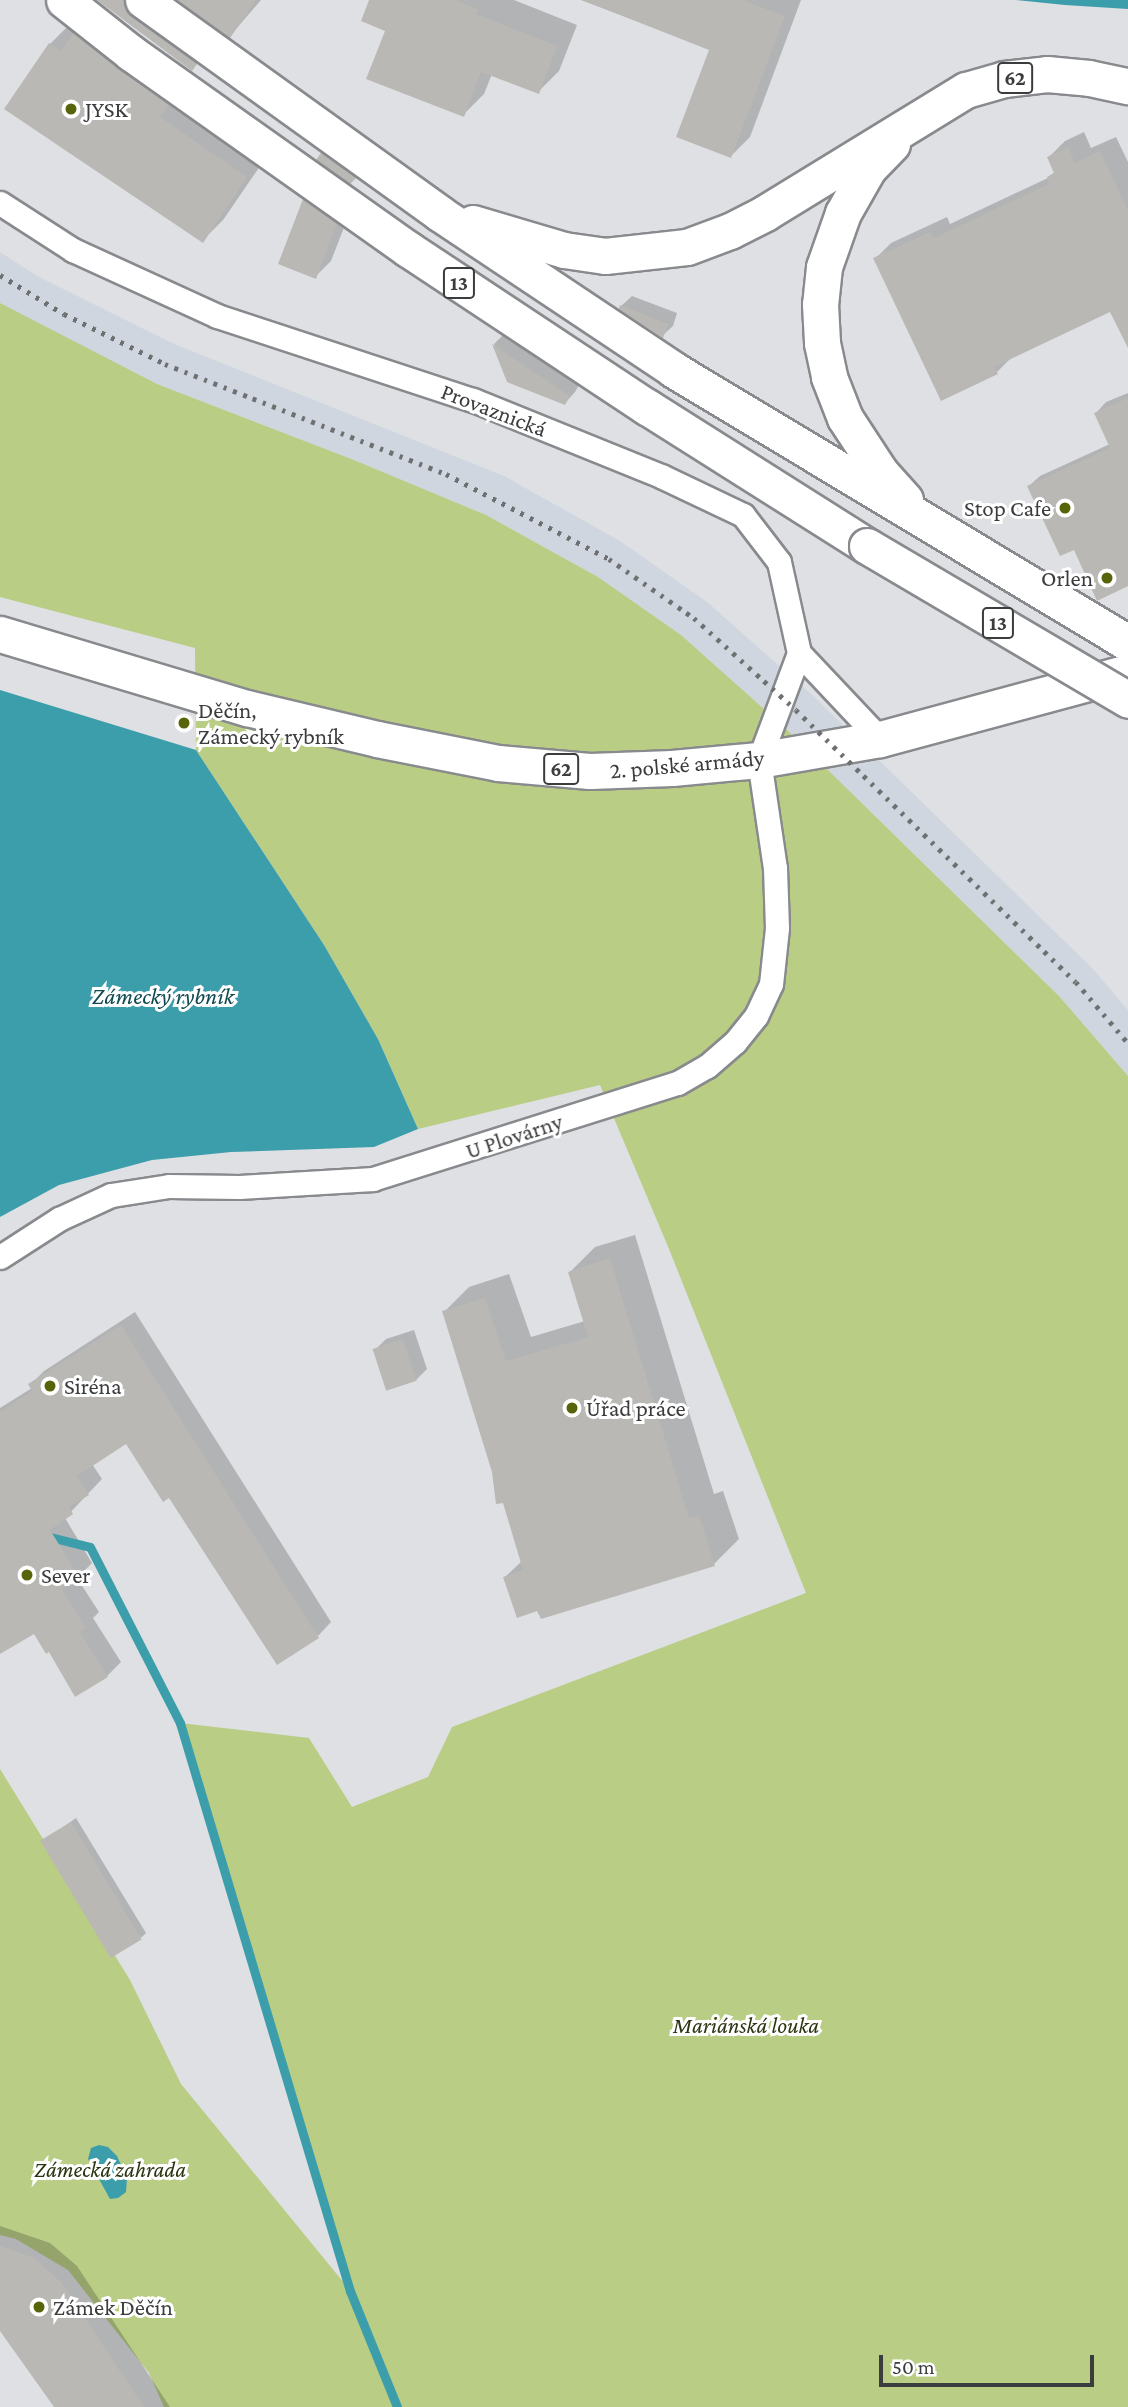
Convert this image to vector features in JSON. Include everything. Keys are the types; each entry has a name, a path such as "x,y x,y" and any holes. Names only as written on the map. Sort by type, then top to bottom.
{"main road":[{"name":"13","path":"64,0 131,53 408,249 867,546 1128,700"},
{"name":"13","path":"143,0 439,213 674,370 1128,643"},
{"name":"62","path":"928,525 881,473 845,418 830,377 822,343 820,304 824,267 843,213 868,169 911,123 966,90 1004,79 1047,74 1089,78 1128,86"},
{"path":"439,213 564,250 605,256 687,247 730,231 765,213 911,123"},
{"name":"2. polské armády","path":"0,634 247,708 498,763 590,771 759,760 880,739 1128,672"}],"street":[{"name":"Provaznická","path":"0,202 74,250 217,316 473,400 661,476 743,515 779,562 799,653"},
{"path":"759,760 799,653 880,739"},
{"name":"U Plovárny","path":"0,1257 59,1219 111,1195 169,1186 239,1186 373,1179 677,1083 707,1066 735,1042 756,1016 771,984 777,928 775,868 759,760"}],"shaded area":[{"path":"0,252 37,276 174,344 504,476 620,541 707,602 811,694 1091,967 1128,1010 1128,1076 1059,996 782,725 681,635 598,577 486,515 354,460 157,384 16,313 0,303"}],"green space":[{"path":"0,303 157,384 354,460 486,515 598,577 681,635 782,725 1059,996 1128,1076 1128,2407 164,2407 149,2373 68,2270 16,2239 0,2235 0,1769 130,1980 181,2084 349,2289 180,1723 309,1738 352,1807 428,1777 452,1727 806,1593 669,1249 600,1085 418,1129 378,1039 324,945 196,750 195,648 0,597"}],"water":[{"path":"1016,0 1128,0 1128,9 1065,5"},
{"name":"Zámecký rybník","path":"0,690 196,750 324,945 378,1039 418,1129 374,1147 231,1152 152,1160 59,1185 0,1217"},
{"path":"99,2145 108,2147 117,2156 127,2178 126,2192 118,2198 110,2199 88,2159 91,2148"}],"building":[{"path":"97,0 123,0 131,16 197,64 192,71"},
{"path":"177,0 256,0 230,38"},
{"path":"369,0 454,0 478,9 476,14 557,46 539,94 481,72 464,117 366,79 385,31 361,21"},
{"path":"582,0 742,0 785,16 731,158 676,137 709,50"},
{"path":"74,33 169,105 160,117 247,177 203,243 4,109 49,43 61,51"},
{"path":"1068,147 1075,163 1100,151 1128,211 1128,348 1110,312 994,367 998,374 941,401 873,258 930,232 934,238 1049,184 1047,177 1054,173 1047,157"},
{"path":"321,153 355,177 350,184 316,160"},
{"path":"303,199 337,223 316,279 278,264"},
{"path":"620,305 668,324 663,338 619,309"},
{"path":"492,344 570,396 565,405 507,382"},
{"path":"1128,398 1128,586 1097,601 1074,550 1060,556 1027,486 1110,448 1094,413"},
{"path":"610,1258 689,1518 699,1515 715,1566 541,1619 537,1611 517,1618 503,1577 523,1570 503,1503 496,1504 492,1472 442,1311 485,1298 506,1361 588,1337 568,1272"},
{"path":"121,1325 319,1638 277,1665 169,1498 163,1502 126,1444 77,1476 89,1495 69,1507 73,1514 50,1530 80,1578 62,1589 86,1628 80,1632 108,1677 75,1697 49,1652 46,1654 34,1634 0,1654 0,1412 32,1391 28,1384"},
{"path":"403,1339 417,1381 386,1391 373,1349"},
{"path":"71,1822 142,1939 111,1958 40,1841"},
{"name":"Zámek Děčín","path":"0,2246 34,2258 61,2282 144,2407 54,2407 0,2331"}],"waterway":[{"path":"46,1536 90,1547 180,1723 350,2291 397,2407"}],"railway":[{"path":"0,275 64,314 165,364 446,474 609,559 694,618 796,710 1076,982 1128,1043"}],"place":[{"name":"JYSK","path":"71,109"},
{"name":"Stop Cafe","path":"1065,508"},
{"name":"Orlen","path":"1107,578"},
{"name":"Děčín, Zámecký rybník","path":"184,723"},
{"name":"Siréna","path":"50,1386"},
{"name":"Úřad práce","path":"572,1408"},
{"name":"Sever","path":"27,1575"},
{"name":"Zámek Děčín","path":"39,2307"}],"park label":[{"name":"Mariánská louka","path":"746,2025"},
{"name":"Zámecká zahrada","path":"110,2169"}]}
